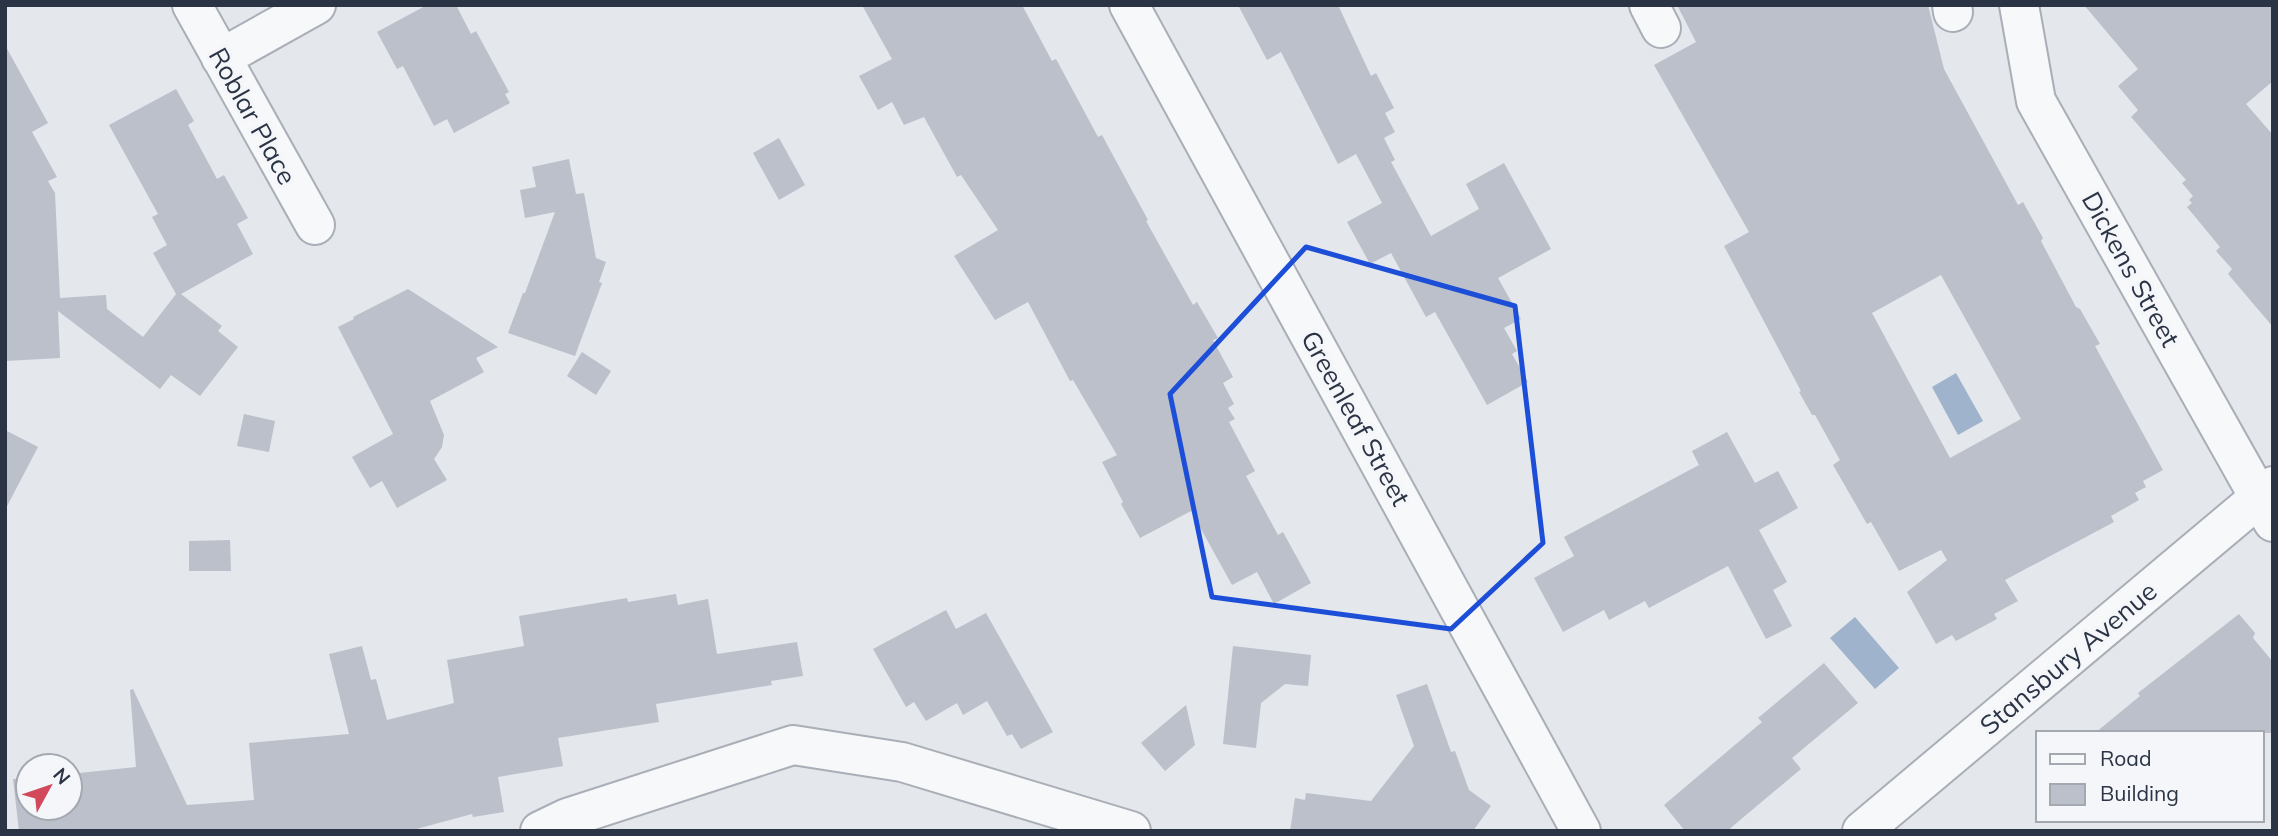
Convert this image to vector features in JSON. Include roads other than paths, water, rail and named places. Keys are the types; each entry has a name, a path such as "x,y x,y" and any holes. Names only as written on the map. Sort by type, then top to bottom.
{"street":[{"name":"Roblar Place","path":"192,5 315,226"},
{"path":"221,58 316,5"},
{"name":"Greenleaf Street","path":"1129,5 1581,831"},
{"name":"Dickens Street","path":"2019,5 2036,101 2268,502"},
{"name":"Stansbury Avenue","path":"1862,831 2268,502"},
{"path":"540,831 567,818 793,745 902,762 1131,831"}],"water":[{"path":"1956,373 1983,421 1958,435 1932,387"},
{"path":"1855,617 1899,668 1875,689 1830,638"}]}
